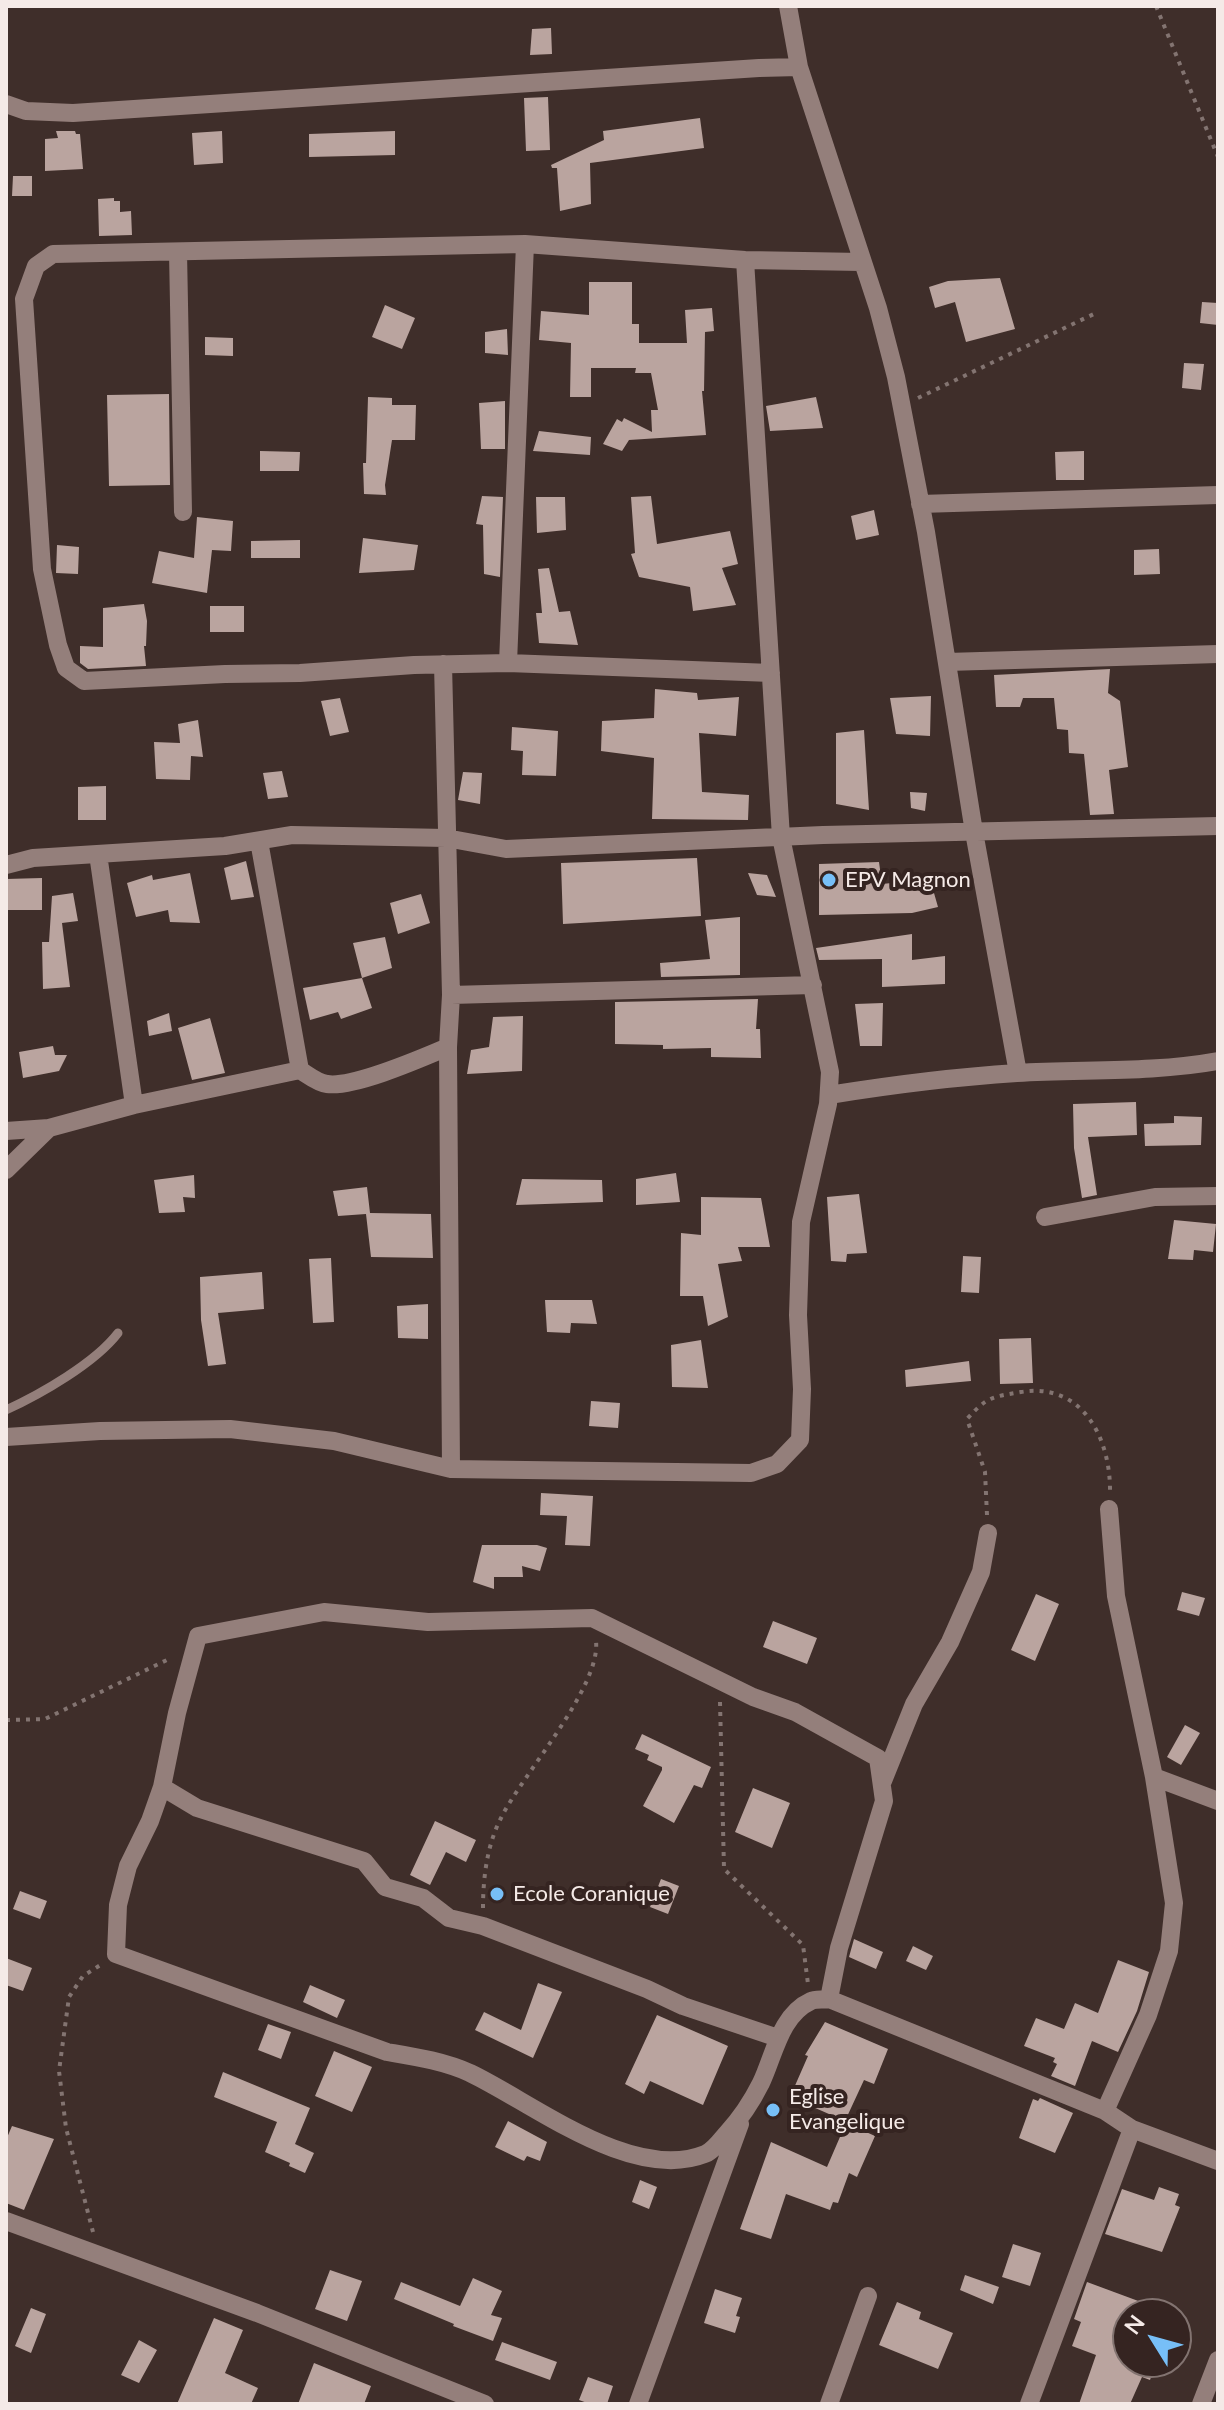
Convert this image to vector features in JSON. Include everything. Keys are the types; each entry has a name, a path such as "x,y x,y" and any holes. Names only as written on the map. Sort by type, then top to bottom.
{"street":[{"path":"788,6 799,67 878,308 901,406 1018,1073"},
{"path":"6,104 26,111 73,113 799,67"},
{"path":"771,673 508,663 84,681 66,668 42,569 24,299 36,266 53,254 525,244 745,260 862,262"},
{"path":"508,663 525,244"},
{"path":"178,252 183,512"},
{"path":"6,1437 100,1431 230,1429 334,1441 451,1469 751,1473 777,1464 800,1440 802,1389 798,1315 801,1222 829,1095 830,1072 781,837 745,260"},
{"path":"920,504 1218,495"},
{"path":"947,662 1218,654"},
{"path":"443,664 451,995 448,1047 451,1469"},
{"path":"6,865 33,858 225,846 292,835 446,838 506,849 781,837 1218,826"},
{"path":"259,841 300,1070"},
{"path":"98,854 134,1105"},
{"path":"451,995 813,985"},
{"path":"6,1131 49,1128 134,1105 300,1070 325,1084 335,1084 375,1075 448,1047"},
{"path":"829,1095 891,1085 1018,1073 1181,1068 1218,1061"},
{"path":"6,1170 49,1128"},
{"path":"1045,1217 1155,1197 1218,1196"},
{"path":"1105,2111 1148,2015 1169,1951 1174,1903 1154,1777 1116,1596 1109,1509"},
{"path":"883,1781 914,1704 950,1642 981,1572 988,1533"},
{"path":"638,2404 745,2110 759,2086 778,2038 792,2016 820,2000 884,1801 878,1758 795,1712 753,1697 592,1618 428,1622 324,1612 198,1636 177,1713 162,1787 150,1821 128,1866 118,1905 116,1954 387,2052 432,2059 467,2072 598,2142 629,2154 684,2159 708,2153 745,2110"},
{"path":"1154,1777 1218,1801"},
{"path":"162,1787 197,1808 364,1861 385,1887 423,1898 449,1918 483,1926 635,1984 683,2006 778,2038"},
{"path":"820,2000 1105,2111 1132,2129 1218,2161"},
{"path":"1029,2404 1132,2129"},
{"path":"6,2221 257,2313 451,2398 485,2404"},
{"path":"829,2404 868,2296"},
{"path":"1201,2404 1218,2360"}],"lane":[{"path":"6,1410 37,1394 85,1362 118,1333"}],"path":[{"path":"1156,6 1218,157"},
{"path":"901,406 1098,312"},
{"path":"988,1533 985,1472 967,1419 984,1400 1009,1394 1040,1389 1054,1391 1086,1414 1100,1438 1110,1469 1109,1509"},
{"path":"483,1926 487,1861 499,1821 517,1788 570,1713 582,1688 596,1647 592,1618"},
{"path":"6,1720 45,1719 81,1704 174,1656 198,1636"},
{"path":"719,1680 724,1869 803,1945 820,2000"},
{"path":"98,2254 66,2128 59,2071 69,1997 83,1976 116,1954"}],"building":[{"path":"551,28 552,54 530,55 532,29"},
{"path":"548,97 550,150 526,151 524,98"},
{"path":"700,118 704,148 590,163 591,204 560,211 557,168 551,165 604,140 603,131"},
{"path":"56,131 80,134 83,169 45,171 45,139 58,138"},
{"path":"222,131 223,163 194,165 192,133"},
{"path":"395,131 395,155 309,157 309,134"},
{"path":"13,176 32,176 32,196 12,196"},
{"path":"114,198 114,201 120,201 120,212 131,211 132,235 99,236 98,199"},
{"path":"1000,278 1015,329 966,342 955,302 935,308 929,287 948,281"},
{"path":"589,282 632,282 632,324 639,324 639,343 687,343 685,310 712,308 714,331 705,332 702,391 706,435 629,440 622,451 603,444 617,419 622,422 624,418 652,432 651,410 658,410 651,373 635,373 636,368 591,368 591,397 570,397 571,343 539,340 541,311 589,315"},
{"path":"1202,302 1218,303 1218,325 1200,323"},
{"path":"385,305 415,318 402,349 372,337"},
{"path":"507,329 508,355 485,353 485,332"},
{"path":"205,337 233,338 233,356 205,355"},
{"path":"1184,363 1204,364 1201,390 1182,388"},
{"path":"169,394 170,485 109,486 107,395"},
{"path":"368,397 392,398 392,405 416,405 415,440 392,440 386,495 364,494"},
{"path":"816,397 823,428 770,431 766,406"},
{"path":"505,401 505,449 481,449 479,403"},
{"path":"539,431 591,437 590,455 533,451"},
{"path":"260,451 300,452 299,471 260,471"},
{"path":"1084,451 1084,480 1056,480 1055,452"},
{"path":"482,496 503,497 500,577 484,574 483,525 476,524"},
{"path":"651,496 657,544 730,531 738,564 722,568 736,605 693,611 690,587 639,577 631,554 635,553 631,497"},
{"path":"536,497 565,497 566,530 537,533"},
{"path":"874,510 879,535 856,540 851,516"},
{"path":"197,517 233,521 231,551 212,550 207,593 152,583 159,551 194,558"},
{"path":"363,538 418,545 414,570 359,573"},
{"path":"300,540 300,558 251,558 251,541"},
{"path":"57,545 79,547 78,574 56,573"},
{"path":"1159,549 1160,574 1134,575 1134,550"},
{"path":"549,568 559,612 570,611 578,645 539,643 536,613 542,613 538,569"},
{"path":"144,604 147,621 144,646 146,666 88,669 80,663 80,646 103,647 103,608"},
{"path":"210,606 244,606 244,632 210,632"},
{"path":"1110,669 1108,693 1120,701 1128,767 1109,770 1114,814 1090,815 1084,754 1069,753 1068,730 1057,729 1054,698 1023,698 1020,707 996,707 994,675"},
{"path":"655,689 697,693 698,700 739,697 736,736 699,733 702,792 749,795 748,820 652,819 654,758 601,751 602,721 654,718"},
{"path":"931,696 930,736 896,734 890,698"},
{"path":"340,698 349,732 330,736 321,701"},
{"path":"198,720 203,757 191,756 190,780 156,779 154,742 180,743 178,724"},
{"path":"512,727 558,731 556,776 522,775 523,751 511,750"},
{"path":"864,730 869,810 836,804 836,733"},
{"path":"282,771 288,797 268,799 263,773"},
{"path":"463,772 482,773 480,804 458,800"},
{"path":"106,786 106,820 78,820 78,787"},
{"path":"910,792 927,793 925,811 911,808"},
{"path":"697,858 701,916 563,924 561,863"},
{"path":"246,861 254,897 231,900 224,868"},
{"path":"879,862 882,884 930,879 938,907 912,913 819,915 819,864"},
{"path":"190,873 200,923 170,922 168,910 136,917 127,883 152,875 153,880"},
{"path":"748,873 767,875 776,897 757,895"},
{"path":"42,878 42,910 7,910 6,879"},
{"path":"73,893 78,921 62,923 70,987 43,989 42,942 49,942 52,896"},
{"path":"421,894 430,923 398,934 390,903"},
{"path":"740,917 740,975 661,977 660,963 710,959 705,920"},
{"path":"912,934 912,960 945,956 945,984 882,987 882,959 819,960 816,948"},
{"path":"385,937 392,968 362,978 353,943"},
{"path":"362,978 372,1008 341,1019 338,1012 310,1020 303,988"},
{"path":"758,999 756,1029 760,1029 761,1058 711,1057 711,1048 663,1049 663,1045 615,1044 615,1002"},
{"path":"883,1003 882,1046 860,1046 855,1004"},
{"path":"169,1013 172,1031 149,1036 147,1021"},
{"path":"523,1016 522,1071 467,1074 471,1050 489,1047 493,1017"},
{"path":"210,1018 225,1073 192,1080 178,1028"},
{"path":"53,1046 55,1055 67,1055 59,1071 23,1078 19,1052"},
{"path":"1136,1102 1137,1135 1088,1137 1097,1195 1082,1198 1074,1148 1073,1104"},
{"path":"1174,1116 1202,1117 1201,1145 1145,1146 1144,1124 1174,1123"},
{"path":"676,1173 680,1202 636,1205 636,1179"},
{"path":"194,1175 195,1198 183,1197 185,1212 159,1213 154,1180"},
{"path":"522,1179 602,1180 603,1202 516,1205"},
{"path":"367,1187 370,1213 431,1214 433,1258 371,1257 366,1214 338,1216 333,1191"},
{"path":"859,1194 867,1253 847,1254 846,1262 831,1261 827,1197"},
{"path":"701,1197 761,1198 770,1247 738,1247 742,1261 718,1264 728,1317 708,1326 703,1296 680,1296 681,1233 701,1235"},
{"path":"1174,1220 1216,1224 1213,1252 1194,1250 1193,1260 1168,1259"},
{"path":"963,1256 981,1257 979,1293 961,1292"},
{"path":"331,1258 334,1322 313,1323 309,1259"},
{"path":"262,1272 264,1309 218,1313 226,1364 208,1366 201,1320 200,1277"},
{"path":"545,1300 592,1300 597,1324 571,1323 570,1333 547,1332"},
{"path":"428,1304 428,1339 398,1338 397,1306"},
{"path":"1031,1338 1033,1383 1000,1384 999,1339"},
{"path":"701,1340 708,1388 672,1387 671,1345"},
{"path":"969,1361 971,1381 906,1387 905,1370"},
{"path":"591,1401 620,1403 618,1428 589,1426"},
{"path":"541,1493 593,1496 590,1546 565,1545 567,1516 540,1515"},
{"path":"482,1545 537,1545 547,1548 540,1571 522,1566 523,1577 494,1577 494,1589 473,1582"},
{"path":"1182,1592 1205,1598 1199,1616 1177,1610"},
{"path":"1036,1594 1059,1604 1035,1661 1011,1650"},
{"path":"773,1621 817,1638 807,1664 763,1647"},
{"path":"1185,1725 1200,1733 1181,1765 1167,1757"},
{"path":"642,1734 711,1767 702,1788 694,1785 674,1823 643,1806 662,1767 647,1760 649,1755 635,1749"},
{"path":"753,1788 790,1803 772,1848 735,1832"},
{"path":"435,1821 476,1840 466,1862 446,1852 430,1885 410,1875"},
{"path":"661,1879 679,1886 668,1914 650,1907"},
{"path":"20,1891 47,1901 40,1919 13,1909"},
{"path":"854,1939 883,1952 876,1969 849,1957"},
{"path":"913,1946 933,1956 926,1970 906,1961"},
{"path":"6,1958 32,1968 23,1991 6,1985"},
{"path":"1118,1960 1149,1972 1137,2011 1118,2052 1092,2041 1075,2086 1051,2076 1057,2064 1053,2062 1055,2058 1024,2046 1036,2018 1064,2029 1075,2003 1098,2013"},
{"path":"538,1983 562,1992 533,2058 475,2030 484,2012 521,2030"},
{"path":"310,1985 345,2000 337,2018 303,2002"},
{"path":"657,2015 728,2046 703,2105 650,2081 644,2094 625,2084"},
{"path":"825,2022 888,2049 874,2084 864,2080 845,2121 790,2097 808,2056 805,2055"},
{"path":"268,2024 291,2032 281,2059 258,2050"},
{"path":"334,2051 372,2067 352,2112 315,2096"},
{"path":"223,2072 310,2108 295,2144 314,2153 305,2173 265,2152 277,2122 214,2097"},
{"path":"1040,2098 1073,2113 1055,2153 1019,2138 1033,2099 1038,2101"},
{"path":"508,2121 547,2142 540,2161 527,2156 524,2161 495,2147"},
{"path":"846,2123 875,2136 857,2177 849,2173 838,2203 833,2202 830,2210 786,2194 771,2239 740,2229 771,2142 827,2167"},
{"path":"12,2126 54,2139 24,2210 6,2203 6,2140"},
{"path":"640,2180 657,2187 649,2209 632,2202"},
{"path":"1159,2187 1179,2194 1175,2205 1180,2207 1162,2252 1105,2234 1122,2189 1154,2200"},
{"path":"1013,2244 1041,2253 1030,2286 1002,2277"},
{"path":"330,2270 362,2281 347,2321 315,2309"},
{"path":"965,2275 999,2287 993,2304 960,2290"},
{"path":"473,2278 502,2291 491,2315 502,2318 493,2341 394,2299 401,2282 460,2306"},
{"path":"1087,2282 1130,2298 1112,2298 1112,2378 1142,2378 1130,2404 1079,2404 1096,2355 1072,2346 1081,2322 1074,2319"},
{"path":"715,2289 742,2298 735,2333 704,2323"},
{"path":"897,2302 921,2312 919,2319 953,2333 938,2369 879,2345"},
{"path":"31,2308 46,2314 31,2353 15,2346"},
{"path":"214,2318 243,2330 225,2373 258,2388 251,2404 177,2404"},
{"path":"139,2340 157,2350 139,2383 121,2375"},
{"path":"502,2342 557,2362 550,2380 495,2360"},
{"path":"314,2363 371,2386 364,2404 298,2404"},
{"path":"588,2377 613,2386 607,2404 590,2404 579,2400"}],"place":[{"name":"EPV Magnon","path":"829,880"},
{"name":"Ecole Coranique","path":"497,1894"},
{"name":"Eglise Evangelique","path":"773,2110"}]}
